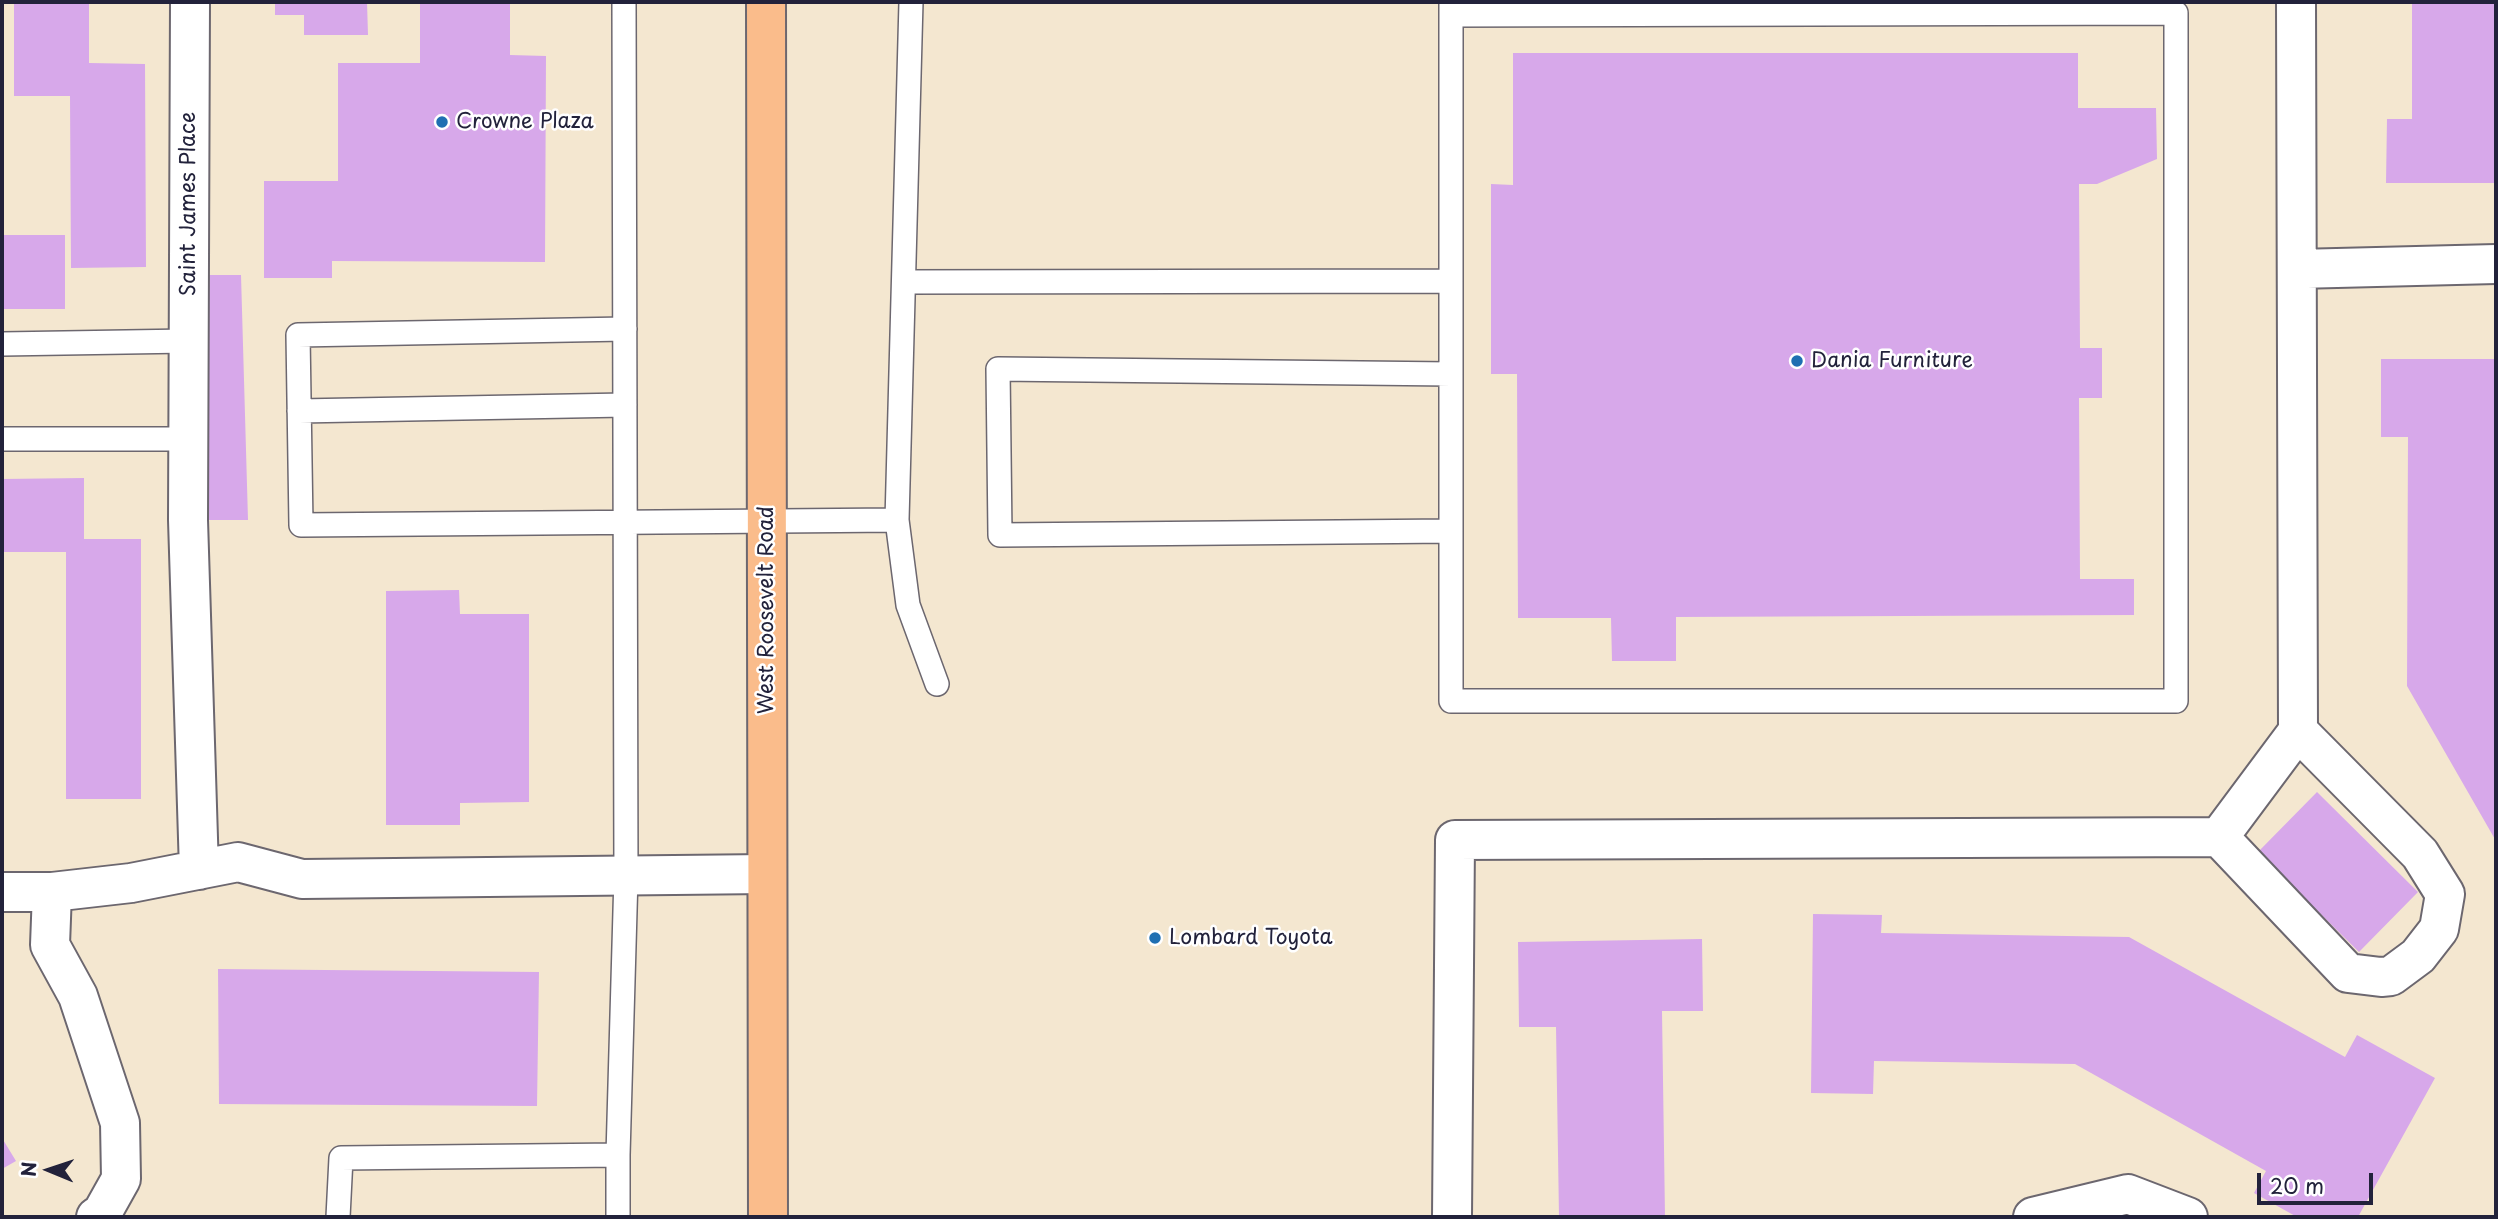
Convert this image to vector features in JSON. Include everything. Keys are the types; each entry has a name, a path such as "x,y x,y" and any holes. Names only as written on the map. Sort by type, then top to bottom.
{"main road":[{"name":"West Roosevelt Road","path":"766,2 768,1217"}],"street":[{"name":"Saint James Place","path":"190,2 188,520 199,870"},
{"path":"2219,837 2298,732 2296,2"},
{"path":"2297,269 2496,264"},
{"path":"1452,1217 1455,840 2219,837 2348,973 2391,976 2418,956 2439,929 2445,894 2420,854 2298,732"},
{"path":"2,892 52,892 131,883 238,862 302,879 768,874"},
{"path":"52,892 50,945 78,996 120,1123 121,1179 103,1213 96,1217"},
{"path":"2033,1217 2128,1194 2189,1217"}],"lane":[{"path":"618,1217 626,876 624,2"},
{"path":"911,2 897,520 908,605 937,684"},
{"path":"1931,8 2176,13 2176,701 1451,701 1451,9 1931,8"},
{"path":"904,282 1451,281"},
{"path":"625,329 298,335 300,525 897,520"},
{"path":"2,344 188,341"},
{"path":"1451,374 998,369 1000,536 1451,531"},
{"path":"299,411 625,405"},
{"path":"2,439 189,422"},
{"path":"338,1217 341,1158 618,1155"}],"building":[{"path":"14,2 89,2 89,63 145,64 146,267 71,268 70,96 14,96"},
{"path":"275,2 367,2 368,35 304,35 304,15 275,15"},
{"name":"Crowne Plaza","path":"420,2 510,2 510,55 546,56 545,262 332,261 332,278 264,278 264,181 338,181 338,63 420,63"},
{"path":"2412,2 2496,2 2496,183 2386,183 2387,119 2412,119"},
{"name":"Dania Furniture","path":"1513,53 2078,53 2078,108 2156,108 2157,159 2097,184 2079,184 2080,348 2102,348 2102,398 2079,398 2080,579 2134,579 2134,615 1676,617 1676,661 1612,661 1611,618 1518,618 1517,374 1491,374 1491,184 1513,185"},
{"path":"2,235 65,235 65,309 2,309"},
{"path":"192,275 241,275 248,520 194,520"},
{"path":"2381,359 2496,359 2496,841 2407,686 2408,437 2381,437"},
{"path":"84,478 84,539 141,539 141,799 66,799 66,552 2,552 2,479"},
{"path":"459,590 460,614 529,614 529,802 460,803 460,825 386,825 386,591"},
{"path":"2317,792 2418,892 2359,952 2258,852"},
{"path":"1813,914 1882,915 1881,933 2129,937 2345,1057 2357,1035 2435,1078 2358,1217 2297,1217 2254,1193 2266,1171 2075,1064 1874,1061 1873,1094 1811,1093"},
{"path":"1702,939 1703,1011 1662,1011 1665,1217 1559,1217 1556,1027 1519,1027 1518,942"},
{"path":"218,969 539,972 537,1106 219,1104"},
{"path":"2,1138 16,1161 2,1169"}],"place":[{"name":"Crowne Plaza","path":"442,122"},
{"name":"Dania Furniture","path":"1797,361"},
{"name":"Lombard Toyota","path":"1155,938"}]}
